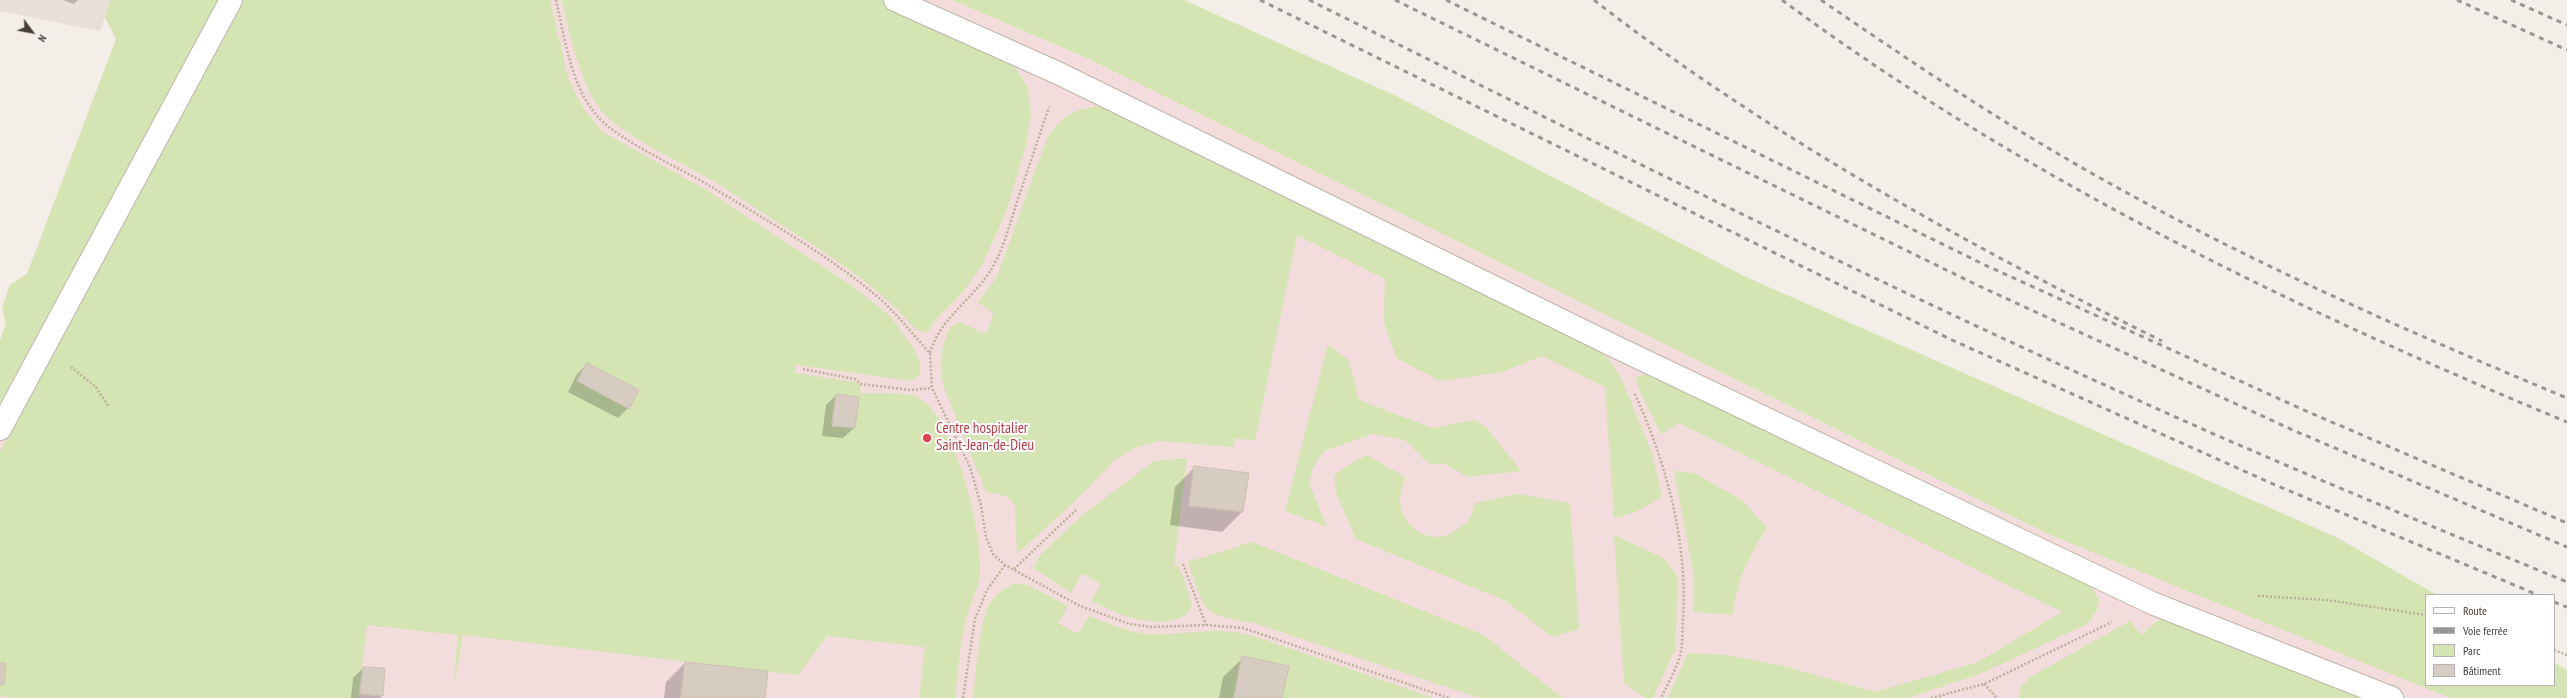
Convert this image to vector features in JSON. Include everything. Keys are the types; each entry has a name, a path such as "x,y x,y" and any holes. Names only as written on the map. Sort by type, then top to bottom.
{"lane":[{"path":"0,429 232,0"},
{"path":"895,0 1060,74 1614,346 2152,603 2392,698"}],"path":[{"path":"556,0 570,59 583,93 599,118 616,132 710,186 836,266 879,298 930,353"},
{"path":"1060,74 1002,248 990,271 968,299 944,324 933,342 930,353 932,388 970,467 981,505 986,537 993,554 1005,564 1080,606 1130,624 1152,627 1206,625 1243,628 1271,636 1449,698"},
{"path":"1614,346 1655,438 1670,495 1679,541 1684,593 1681,651 1661,698"},
{"path":"42,352 72,368 95,386 109,407"},
{"path":"803,369 855,379 861,384 910,390 932,388"},
{"path":"1014,569 1076,510"},
{"path":"963,698 975,619 987,590 1005,564"},
{"path":"1183,564 1206,625"},
{"path":"2258,596 2327,600 2425,615"},
{"path":"1931,698 1984,684 2152,603"},
{"path":"2555,650 2567,655"},
{"path":"1984,684 1997,698"}],"shaded area":[{"path":"0,0 111,0 100,31 0,11"},
{"name":"Centre hospitalier Saint-Jean-de-Dieu","path":"111,0 952,0 1089,59 2048,534 2452,698 0,698 0,341 6,324 2,308 10,285 27,274 116,39 105,17"}],"green space":[{"path":"111,0 221,0 0,403 0,341 6,324 2,308 10,285 27,274 116,39 105,17"},
{"path":"242,0 550,0 568,78 583,108 603,132 708,191 854,287 891,317 914,349 921,367 919,375 912,381 796,365 795,373 861,383 860,393 914,396 928,405 941,423 953,447 963,475 977,532 980,556 980,574 963,632 955,698 919,698 925,647 827,636 798,675 463,635 455,680 458,635 367,625 358,698 17,698 0,696 0,451","holes":["836,394 859,397 855,428 832,425"]},
{"path":"562,0 882,0 992,48 1017,70 1028,88 1031,114 1026,145 1006,212 982,265 963,292 936,319 928,332 916,330 903,315 859,277 723,187 632,136 605,114 589,91 579,66"},
{"path":"952,0 1184,0 1396,96 1746,277 2336,537 2435,594 2425,594 2425,686 2555,686 2555,663 2567,670 2567,698 2450,698 2048,534 1089,59"},
{"path":"1109,106 1591,345 1608,358 1621,378 1652,453 1662,496 1640,510 1614,518 1605,387 1542,356 1503,372 1440,381 1396,358 1384,322 1385,279 1297,235 1255,441 1235,438 1233,447 1159,441 1135,448 1115,460 1071,505 1017,554 1015,506 1007,496 986,492 944,388 941,372 943,349 951,326 961,322 980,332 988,333 993,313 978,302 997,277 1047,138 1053,129 1066,117 1073,113 1089,108"},
{"path":"1328,344 1349,361 1359,400 1432,428 1474,420 1485,426 1521,471 1468,477 1445,464 1428,463 1405,440 1372,434 1324,451 1313,467 1309,484 1327,527 1285,511"},
{"path":"1640,375 1648,375 2091,587 2099,600 2096,612 2087,624 1980,674 1908,698 1668,698 1688,653 1727,655 1784,666 1875,692 1978,662 2062,612 1679,423 1661,434 1637,385 1636,378"},
{"path":"1367,455 1405,477 1400,496 1400,504 1405,517 1410,525 1417,531 1433,537 1451,533 1468,521 1475,503 1518,494 1570,503 1579,629 1552,637 1506,601 1356,539 1337,495 1334,476 1348,465"},
{"path":"1187,458 1174,566 1178,565 1191,602 1188,613 1173,620 1164,621 1143,620 1128,617 1091,601 1101,584 1082,573 1071,593 1033,568 1040,555 1081,516 1154,461"},
{"path":"1674,471 1694,473 1742,500 1767,528 1749,559 1740,580 1733,615 1694,612 1693,572"},
{"path":"1614,535 1665,559 1678,578 1675,649 1653,698 1645,698 1624,683"},
{"path":"1252,542 1484,635 1562,698 1480,698 1254,623 1223,617 1214,613 1207,608 1202,601 1188,562"},
{"path":"1013,584 1028,585 1068,606 1058,623 1078,634 1089,616 1125,629 1148,634 1226,631 1243,634 1254,636 1434,698 973,698 981,634 987,610 991,601 996,596"},
{"path":"2161,618 2363,698 2019,698 2021,687 2030,677 2130,621 2141,635"}],"building":[{"path":"587,363 639,390 629,409 577,381"},
{"path":"836,394 859,397 855,428 832,426"},
{"path":"1194,466 1249,473 1243,512 1189,506"},
{"path":"1242,656 1289,666 1282,698 1234,698"},
{"path":"685,662 768,671 765,698 681,698"},
{"path":"0,663 6,663 4,685 0,685"},
{"path":"363,667 385,668 383,696 360,694"}],"railway":[{"path":"1260,0 1952,340 2273,484 2536,594"},
{"path":"1309,0 1914,297 2230,441 2567,582"},
{"path":"1395,0 1979,286 2295,431 2567,547"},
{"path":"1446,0 1985,265 2306,411 2567,523"},
{"path":"1594,0 1660,49 1728,96 1869,185 2015,266 2162,341"},
{"path":"1782,0 1874,65 1968,125 2064,182 2162,235 2261,285 2362,333 2567,422"},
{"path":"1821,0 1989,112 2058,154 2150,206 2267,265 2327,293 2446,347 2567,398"},
{"path":"2457,0 2567,50"},
{"path":"2511,0 2567,25"},
{"path":"2555,602 2567,607"}],"place":[{"name":"Centre hospitalier Saint-Jean-de-Dieu","path":"927,438"}]}
